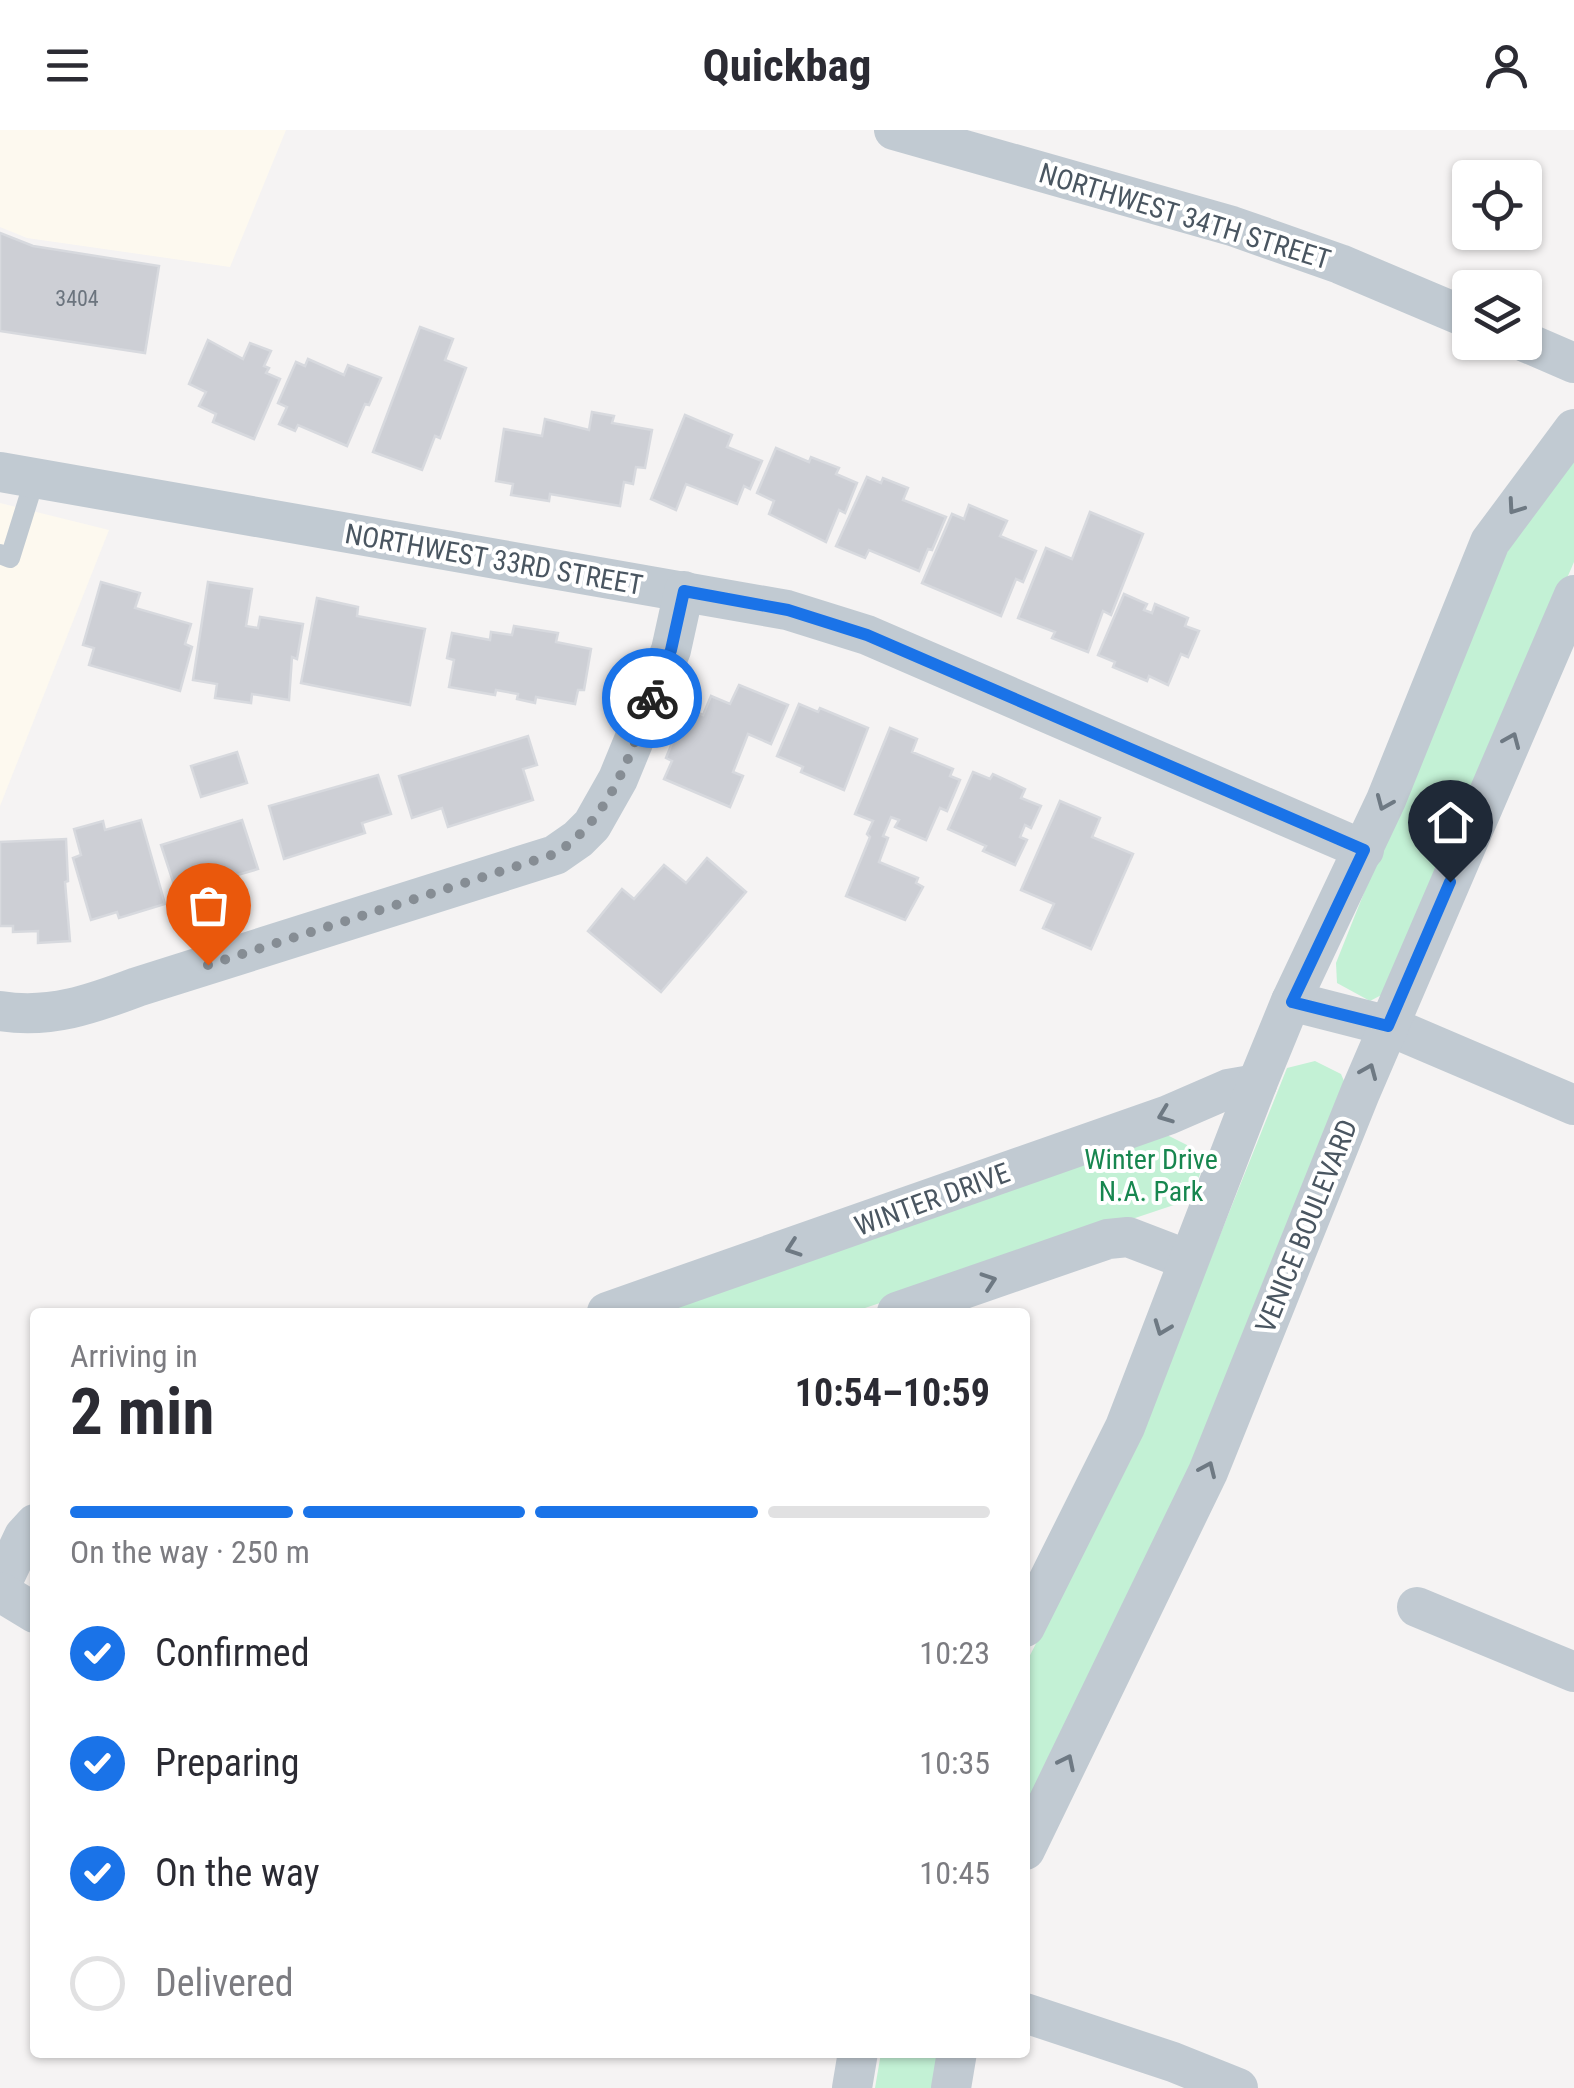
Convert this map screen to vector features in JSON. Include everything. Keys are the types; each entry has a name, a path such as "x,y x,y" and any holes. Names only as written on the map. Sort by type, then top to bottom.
{"street":[{"name":"NORTHWEST 34TH STREET","path":"894,130 1232,226 1340,264 1452,311"},
{"path":"1542,349 1574,362"},
{"path":"1030,1617 1125,1428 1257,1084 1364,850 1490,542 1574,430"},
{"name":"NORTHWEST 33RD STREET","path":"18,475 788,610 867,635 1364,850"},
{"path":"0,1011 39,1014 82,1008 555,854 578,840 592,825 618,779 671,650 684,591"},
{"name":"VENICE BOULEVARD","path":"1030,1840 1208,1472 1388,1026 1574,595"},
{"path":"1292,1002 1388,1026 1574,1105"},
{"name":"WINTER DRIVE","path":"618,1308 1168,1115 1228,1089 1257,1084"},
{"path":"909,1308 1108,1239 1128,1237 1188,1260"},
{"path":"30,1529 0,1589 30,1610"},
{"path":"1417,1607 1574,1672"},
{"path":"1030,2015 1238,2088"},
{"path":"852,2088 857,2058"},
{"path":"951,2088 956,2058"}],"lane":[{"path":"0,554 10,558 18,475"}],"shaded area":[{"path":"0,130 286,130 230,267 27,238 0,227"},
{"path":"0,503 109,530 0,806"}],"green space":[{"path":"1574,459 1574,562 1389,991 1370,1001 1337,983 1336,963 1481,599 1529,513"},
{"path":"1315,1061 1341,1074 1347,1088 1183,1496 1030,1801 1030,1655 1131,1457 1287,1068"},
{"name":"Winter Drive N.A. Park","path":"1163,1133 1187,1145 1201,1171 1193,1194 1174,1205 865,1308 668,1308"},
{"path":"880,2058 938,2058 933,2088 875,2088"}],"building":[{"path":"0,233 33,246 159,266 145,353 0,331"},
{"path":"420,327 453,339 445,360 466,368 440,438 435,436 422,470 373,452"},
{"path":"208,340 243,359 250,343 271,351 264,366 269,368 266,373 280,379 254,439 213,422 216,414 199,406 206,392 189,384"},
{"path":"308,359 344,375 348,365 381,378 347,446 298,425 295,431 279,424 287,407 278,403 296,362 305,366"},
{"path":"592,412 614,416 612,423 652,430 645,468 636,467 633,484 624,482 620,506 550,494 549,501 511,495 513,484 496,481 504,429 542,436 545,419 589,430"},
{"path":"685,415 732,435 727,447 762,461 750,489 744,486 737,504 686,484 676,510 651,499"},
{"path":"776,448 809,462 811,457 839,468 836,474 857,483 845,513 839,510 826,542 769,514 774,501 757,493"},
{"path":"867,477 881,483 883,478 908,488 903,500 946,517 919,571 869,550 865,558 836,546"},
{"path":"969,505 1007,521 1000,536 1036,551 1023,582 1016,579 1001,616 922,583 952,514 964,519"},
{"path":"1090,512 1143,534 1111,615 1103,611 1088,652 1052,638 1055,632 1018,618 1046,548 1072,559"},
{"path":"101,582 140,593 135,608 191,624 185,644 192,647 180,691 89,665 94,648 83,645"},
{"path":"208,582 252,589 246,626 258,628 260,617 303,624 297,659 292,657 289,700 252,694 251,703 215,698 217,684 193,680"},
{"path":"1124,594 1147,604 1144,610 1152,613 1155,604 1188,618 1185,626 1199,631 1188,657 1181,654 1168,685 1113,667 1115,662 1098,655"},
{"path":"317,598 358,607 357,616 425,629 410,705 301,683"},
{"path":"514,626 558,633 556,642 591,649 584,690 578,690 575,704 536,697 535,703 517,699 518,694 496,690 495,695 449,687 454,660 447,658 452,633 490,640 491,632 512,635"},
{"path":"739,685 788,705 771,744 748,734 733,772 743,776 730,807 664,779 672,761 666,758 676,733 682,736 692,710 703,715 711,696 730,704"},
{"path":"799,704 818,712 820,708 868,728 844,790 801,772 803,767 777,756"},
{"path":"890,728 917,739 912,752 953,769 950,776 960,780 947,811 940,808 926,840 895,827 899,820 891,817 883,836 888,838 879,862 918,878 916,883 923,887 905,920 846,896 873,821 855,814"},
{"path":"528,736 537,765 523,769 533,800 448,827 442,808 412,818 399,776"},
{"path":"237,752 247,783 201,797 191,766"},
{"path":"973,772 990,779 993,774 1025,789 1021,798 1041,806 1031,828 1025,825 1020,837 1027,840 1015,865 983,851 986,846 948,829"},
{"path":"378,775 391,814 362,823 365,833 284,859 269,806"},
{"path":"1060,801 1100,818 1092,837 1133,854 1091,949 1043,928 1054,904 1021,890"},
{"path":"141,820 165,904 119,918 117,912 91,920 73,858 81,855 74,829 103,821 105,830"},
{"path":"242,820 258,869 234,876 238,887 211,896 207,883 177,894 161,845"},
{"path":"66,839 70,941 38,943 38,931 13,932 13,926 0,926 0,842"},
{"path":"707,858 746,892 661,992 588,931 622,889 634,899 664,865 686,883"}],"way so far":[{"path":"208,965 555,854 578,840 602,811 652,698"}],"route":[{"path":"652,698 671,650 684,591 788,610 867,635 1364,850 1292,1002 1388,1026 1450,882"}]}
